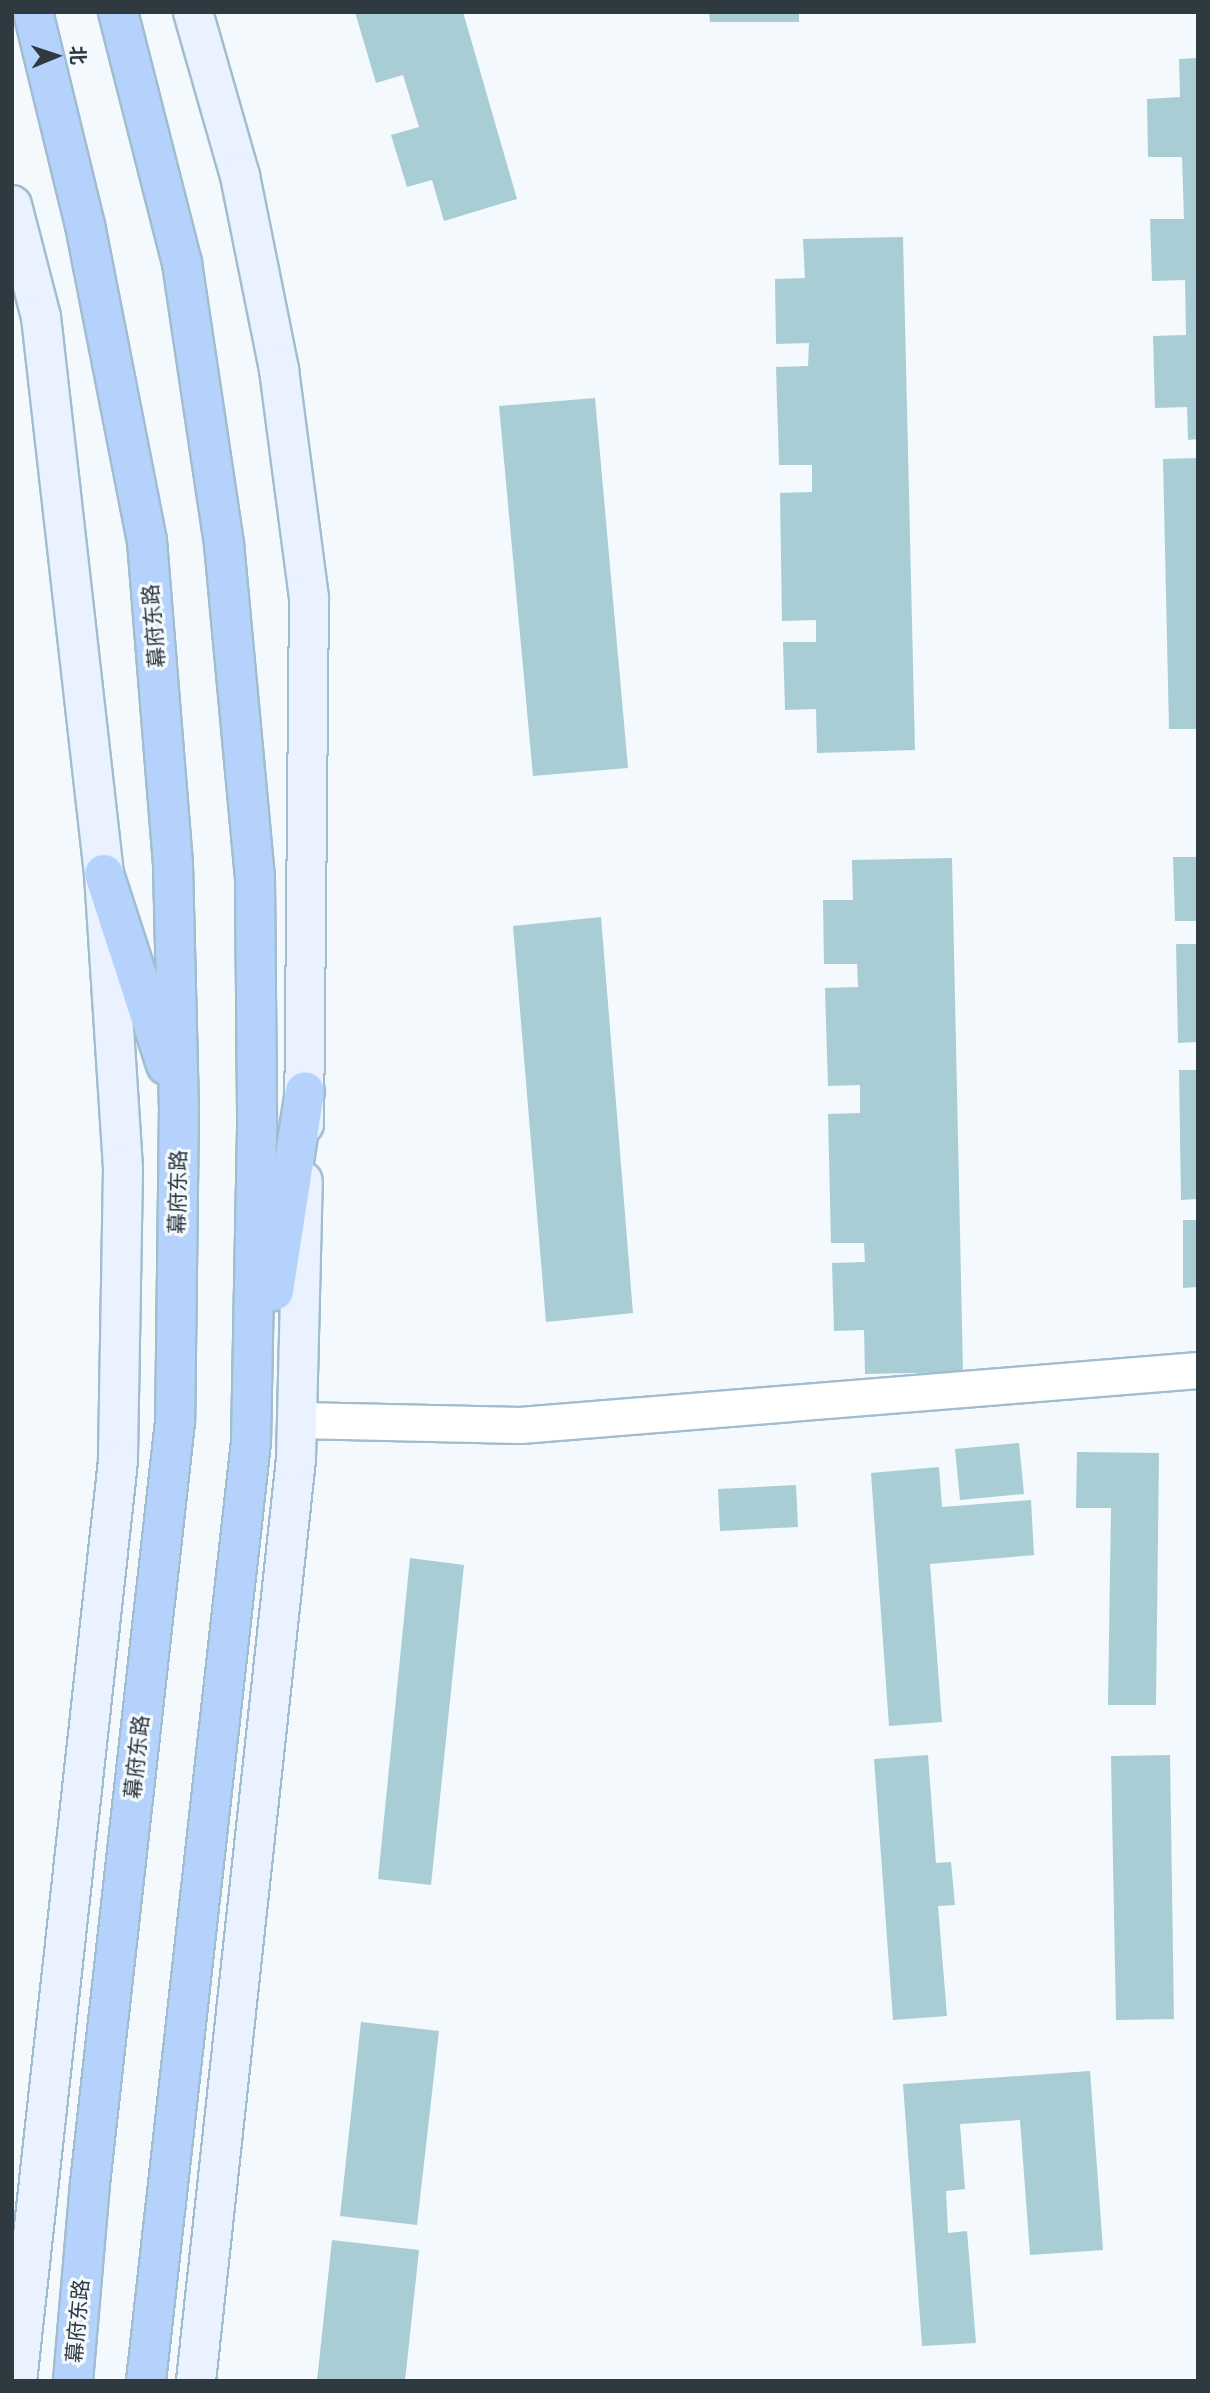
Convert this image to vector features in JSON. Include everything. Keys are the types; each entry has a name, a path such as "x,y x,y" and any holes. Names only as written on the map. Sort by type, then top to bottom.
{"highway":[{"name":"幕府东路","path":"33,12 85,225 148,541 173,865 180,1107 175,1422 91,2169 73,2381"},
{"path":"118,12 182,263 224,544 255,879 257,1130 251,1441"},
{"path":"104,874 180,1107"},
{"path":"146,2381 251,1441 305,1091"}],"main road":[{"path":"193,12 240,176 279,370 309,597 299,1420 196,2381"},
{"path":"12,205 41,317 104,874 123,1169 117,1461 17,2381"}],"street":[{"path":"299,1420 520,1425 1198,1370"}],"building":[{"path":"355,12 463,12 517,199 444,221 432,180 407,187 391,135 419,127 403,75 376,83"},
{"path":"709,12 799,12 799,22 710,22"},
{"path":"1198,58 1198,439 1188,440 1187,407 1155,408 1153,336 1186,335 1185,280 1152,281 1150,219 1184,219 1182,157 1148,157 1147,99 1180,97 1179,59"},
{"path":"903,237 915,750 817,753 816,709 785,710 783,642 816,642 816,620 782,621 780,493 812,492 812,465 779,465 776,367 808,366 809,343 776,344 775,279 805,278 803,239"},
{"path":"595,398 628,768 533,776 499,406"},
{"path":"1198,458 1198,729 1169,729 1163,459"},
{"path":"1173,857 1198,857 1198,921 1175,921"},
{"path":"952,858 963,1372 865,1374 864,1330 834,1331 832,1263 865,1262 864,1243 831,1243 828,1114 860,1113 860,1085 828,1086 825,988 858,987 857,964 824,964 823,900 853,900 852,860"},
{"path":"601,917 633,1313 546,1322 513,926"},
{"path":"1176,944 1198,944 1198,1042 1178,1043"},
{"path":"1179,1070 1198,1070 1198,1199 1181,1200"},
{"path":"1183,1220 1198,1220 1198,1287 1183,1288"},
{"path":"1019,1443 1024,1494 960,1500 955,1449"},
{"path":"1077,1452 1159,1453 1156,1705 1108,1705 1111,1508 1076,1508"},
{"path":"939,1467 942,1507 1031,1500 1034,1555 930,1564 942,1722 889,1726 871,1473"},
{"path":"796,1485 798,1527 720,1531 718,1489"},
{"path":"410,1558 464,1565 431,1885 378,1879"},
{"path":"928,1755 936,1863 951,1862 955,1905 938,1906 947,2016 893,2020 874,1759"},
{"path":"1170,1755 1174,2019 1116,2020 1111,1756"},
{"path":"361,2022 439,2031 417,2225 340,2216"},
{"path":"1090,2071 1103,2250 1030,2255 1020,2120 960,2124 965,2189 946,2191 948,2233 967,2231 976,2343 922,2346 903,2084"},
{"path":"332,2240 419,2250 405,2381 317,2381"}]}
